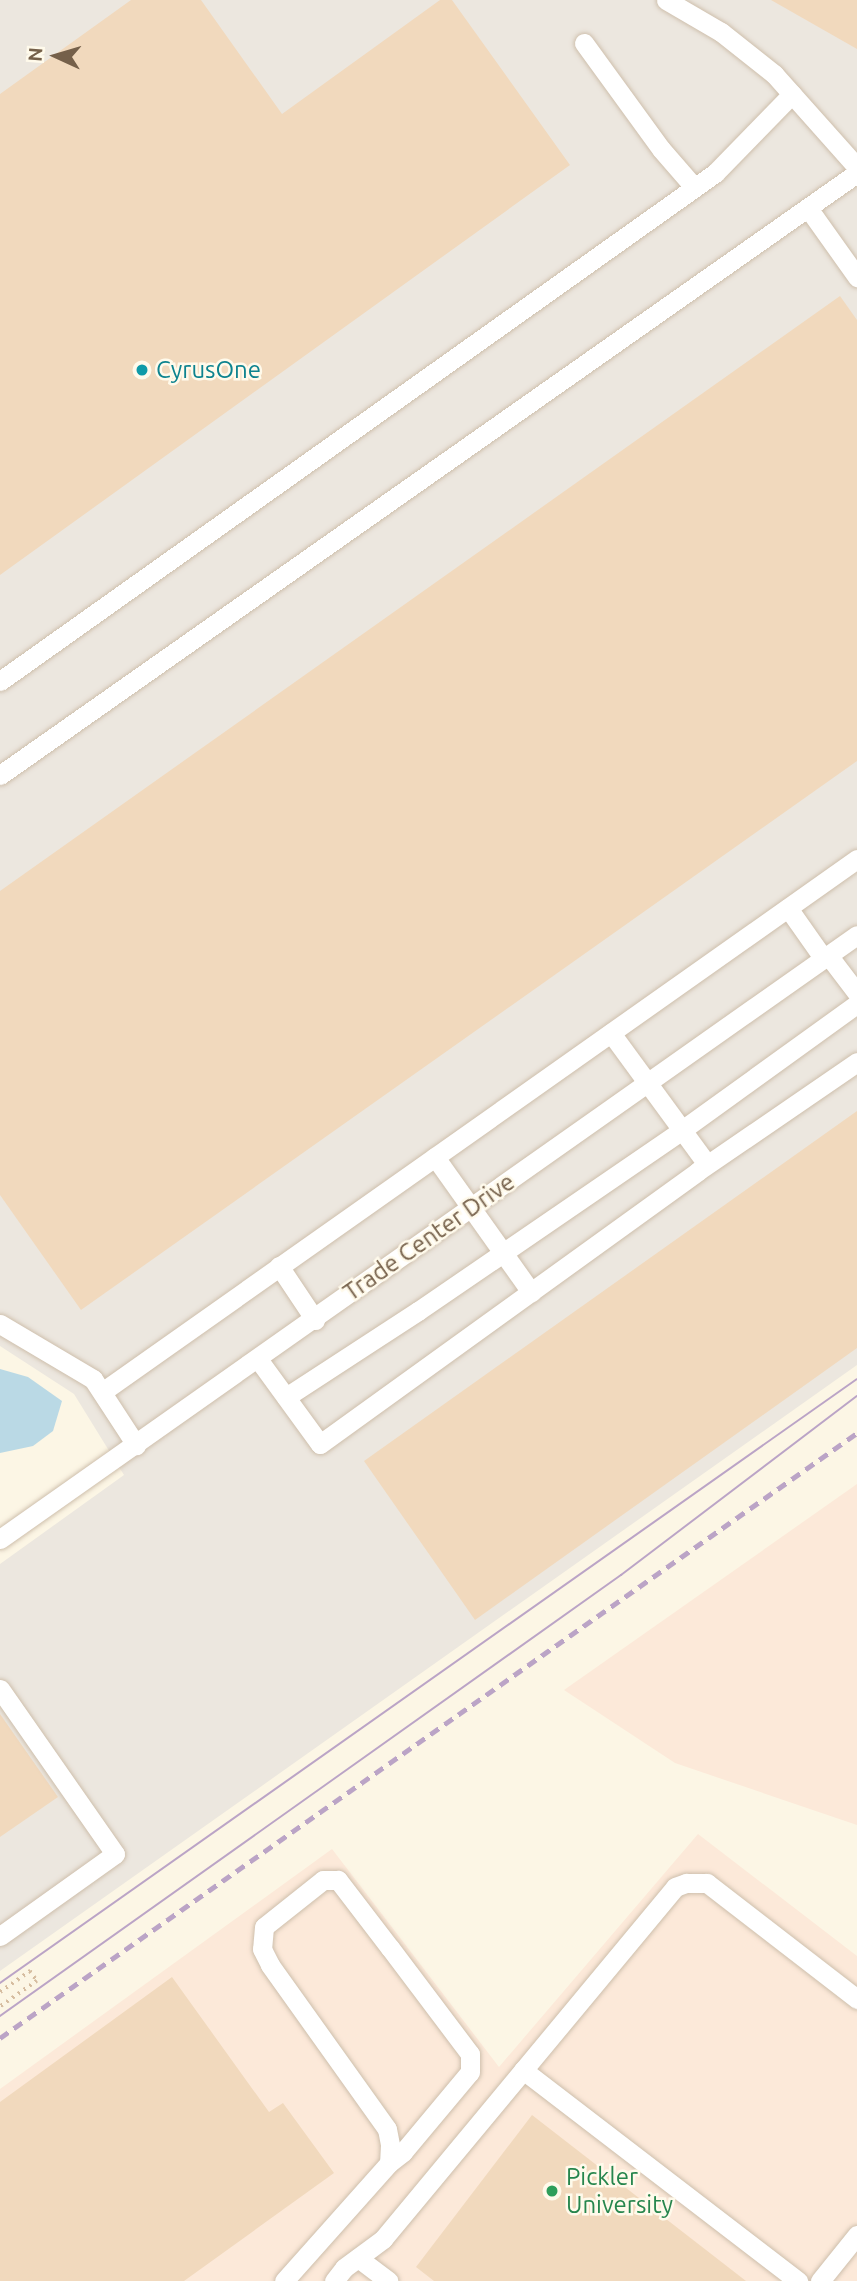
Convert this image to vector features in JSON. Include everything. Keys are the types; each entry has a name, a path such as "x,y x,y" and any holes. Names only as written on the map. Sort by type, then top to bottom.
{"street":[{"path":"666,0 721,32 774,74 857,167"},
{"path":"584,43 661,149 694,187"},
{"path":"0,681 715,173 792,94"},
{"path":"0,775 857,173"},
{"path":"808,208 857,277"},
{"path":"102,1392 857,859"},
{"path":"788,908 857,993"},
{"name":"Trade Center Drive","path":"0,1539 315,1320 645,1083 857,935"},
{"path":"286,1397 682,1130 857,1004"},
{"path":"611,1033 645,1083 707,1164"},
{"path":"258,1359 320,1444 707,1164 857,1062"},
{"path":"435,1157 531,1292"},
{"path":"279,1266 315,1320"},
{"path":"0,1324 93,1379 136,1445"},
{"path":"0,1689 115,1854 0,1936"},
{"path":"284,2281 389,2163 403,2152 470,2072 470,2054 338,1880 323,1880 264,1927 262,1949 270,1965 387,2129 389,2163"},
{"path":"334,2281 383,2239 674,1887 685,1882 707,1883 857,1999"},
{"path":"523,2070 799,2281"},
{"path":"820,2281 857,2235"},
{"path":"358,2258 388,2281"}],"path":[{"path":"0,1992 30,1971 37,1981 0,2007"}],"shaded area":[{"path":"0,0 857,0 857,1365 0,1971 0,1564 124,1475 74,1394 0,1346"},
{"path":"857,1484 857,1825 675,1763 564,1690"},
{"path":"698,1834 857,1956 857,2281 0,2281 0,2089 332,1849 499,2067"}],"water":[{"path":"0,1369 28,1377 62,1401 53,1431 33,1446 0,1453"}],"building":[{"name":"CyrusOne","path":"131,0 201,0 282,114 440,0 452,0 570,165 0,575 0,94"},
{"path":"771,0 857,0 857,49"},
{"path":"840,296 857,320 857,761 81,1310 0,1195 0,891"},
{"path":"857,1111 857,1348 475,1620 364,1461"},
{"path":"0,1714 58,1797 0,1837"},
{"path":"172,1977 269,2112 283,2103 334,2173 184,2281 0,2281 0,2102"},
{"name":"Pickler University","path":"532,2115 746,2281 434,2281 416,2267"}],"tram line":[{"path":"0,1983 857,1379"},
{"path":"0,2016 621,1575 857,1396"}],"railway":[{"path":"0,2038 857,1433"}],"place":[{"name":"CyrusOne","path":"142,370"},
{"name":"Pickler University","path":"552,2191"}]}
